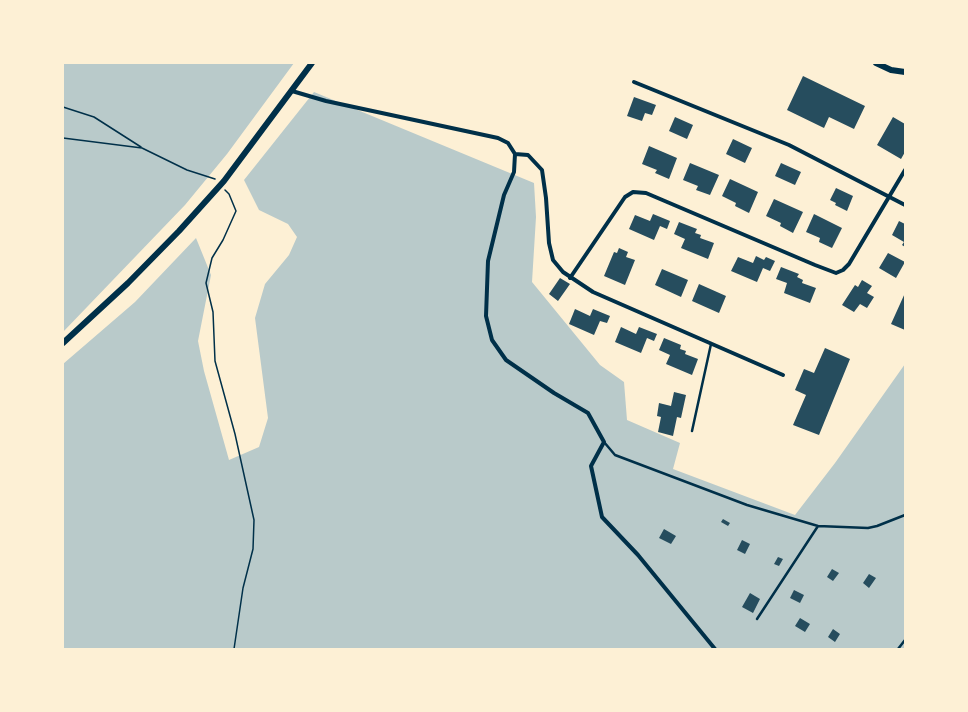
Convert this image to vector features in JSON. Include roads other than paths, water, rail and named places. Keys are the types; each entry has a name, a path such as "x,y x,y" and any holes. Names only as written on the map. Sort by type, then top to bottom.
{"main road":[{"path":"63,343 128,283 223,183 312,63"},
{"path":"876,63 891,70 905,72"}],"street":[{"path":"634,82 789,145 905,205"},
{"path":"292,91 326,100 498,138 508,143 515,154 514,172 504,196 488,261 486,316 492,340 506,360 554,393 588,413 604,442 591,466 602,517 638,555 715,649"},
{"path":"515,154 528,155 542,170 546,198 549,243 553,260 570,278 593,292 783,375"},
{"path":"570,278 626,197 633,192 646,192 815,266 836,272 843,270 849,264 905,170"}],"lane":[{"path":"692,431 711,344"},
{"path":"604,442 615,455 747,505 818,526 868,528 905,515"},
{"path":"757,619 818,526"},
{"path":"898,649 905,640"}]}
